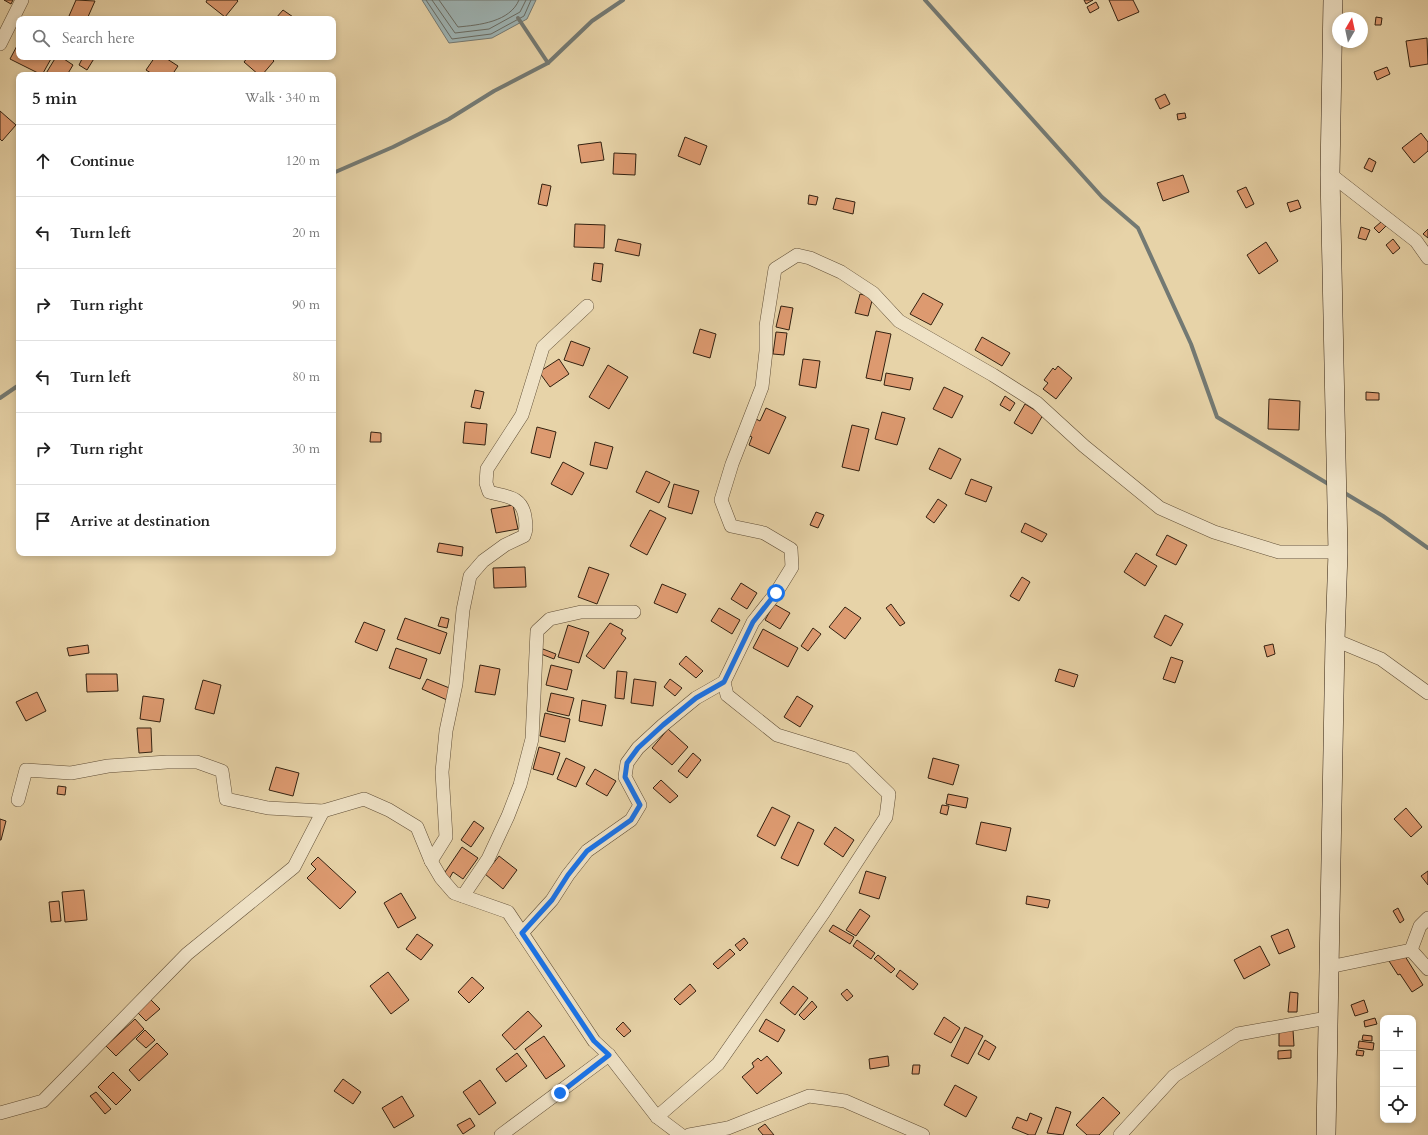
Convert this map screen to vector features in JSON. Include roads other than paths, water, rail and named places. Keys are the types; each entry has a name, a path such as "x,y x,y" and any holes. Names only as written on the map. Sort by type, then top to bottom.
{"main road":[{"path":"1326,1135 1327,1018 1338,552 1330,174 1333,0"}],"street":[{"path":"0,44 22,0"},
{"path":"1330,174 1416,241 1428,258"},
{"path":"522,933 552,900 568,875 587,851 631,820 640,805 625,777 627,763 638,748 696,698 724,682 753,622 776,593 792,568 791,549 764,533 731,526 721,500 732,464 762,386 766,351 766,326 775,269 797,255 810,258 841,272 873,293 899,321 993,375 1037,404 1084,446 1160,508 1214,532 1279,552 1338,552"},
{"path":"431,861 446,838 443,766 446,731 456,684 463,610 470,576 482,561 505,545 524,536 526,529 524,508 518,500 489,492 486,484 487,469 522,415 543,347 587,306"},
{"path":"464,896 488,859 508,816 520,785 530,747 535,709 534,677 538,631 550,619 581,612 634,612"},
{"path":"1335,640 1381,659 1428,694"},
{"path":"658,1117 718,1064 824,912 886,818 889,794 852,758 777,735 727,695 724,682"},
{"path":"18,800 26,770 71,773 108,766 167,762 197,762 222,771 226,799 268,808 323,811 364,799 389,810 417,827 431,861 441,878 454,893 508,912 594,1041 609,1055 658,1117 681,1135"},
{"path":"0,1113 43,1102 187,954 294,867 323,811"},
{"path":"1411,950 1420,926 1428,918"},
{"path":"1329,967 1411,950"},
{"path":"1411,950 1428,969"},
{"path":"1120,1135 1174,1076 1238,1034 1327,1018"},
{"path":"501,1135 609,1055"},
{"path":"689,1135 728,1128 809,1096 845,1101 923,1135"}],"water":[{"path":"422,0 536,0 527,19 492,38 449,43"}],"waterway":[{"path":"336,172 393,147 449,119 494,91 548,63 592,21 623,0"},
{"path":"925,0 1102,197 1138,228 1191,344 1217,417 1330,485"},
{"path":"518,18 548,63"},
{"path":"0,398 16,387"},
{"path":"1343,492 1383,516 1428,548"}]}
